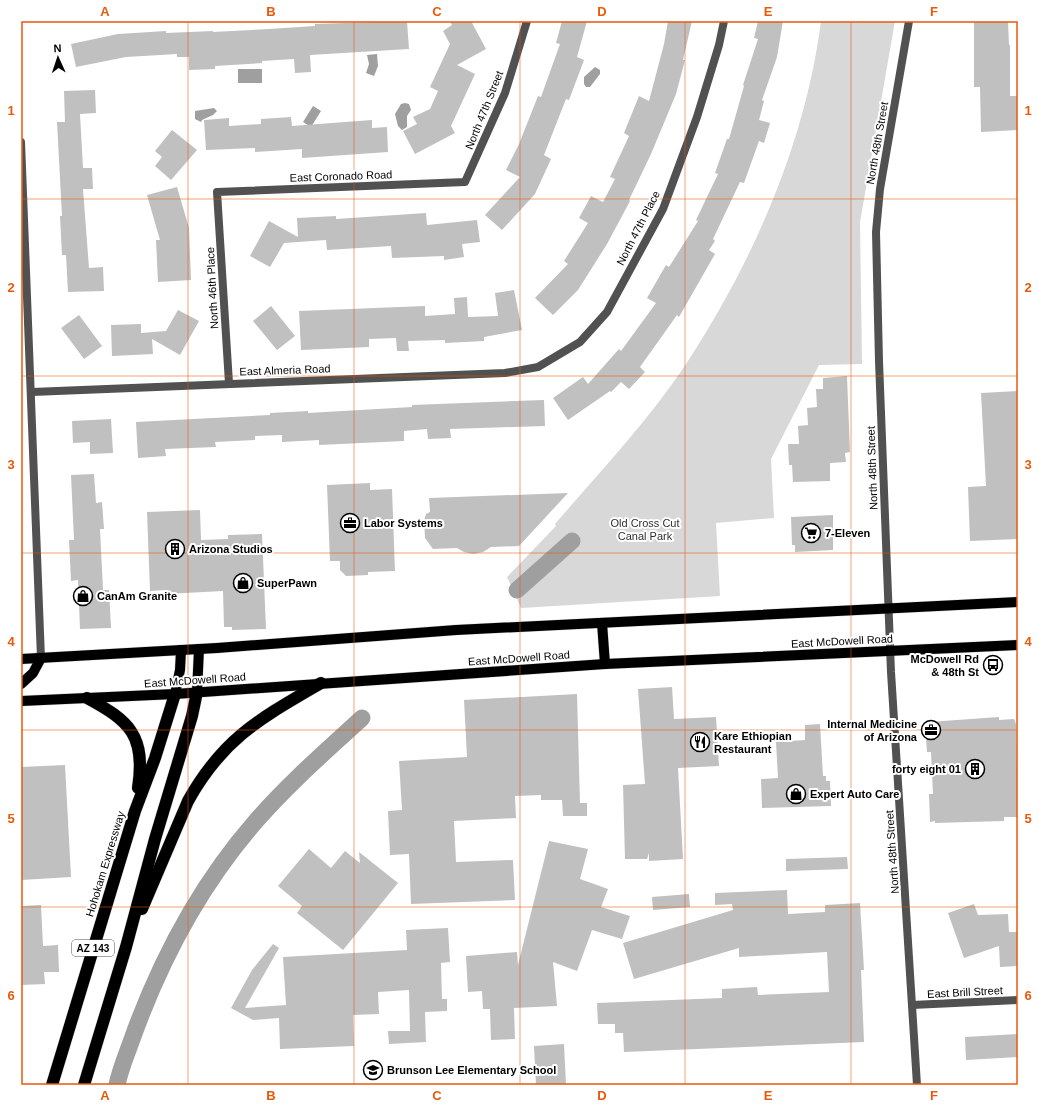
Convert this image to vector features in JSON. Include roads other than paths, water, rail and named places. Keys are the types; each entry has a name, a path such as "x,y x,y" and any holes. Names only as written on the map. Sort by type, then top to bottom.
{"highway":[{"path":"126,947 188,801 207,769 219,754 247,729 321,683"},
{"name":"AZ 143","path":"84,1085 126,947 155,839 192,716 197,692"},
{"name":"Hohokam Expressway","path":"52,1085 135,811 155,758 175,694"},
{"path":"87,698 117,715 134,736 137,744 141,770 135,811"}],"main road":[{"path":"21,658 199,649 463,630 888,607 1018,602"},
{"path":"602,623 605,664"},
{"name":"East McDowell Road","path":"21,701 175,694 605,664 1018,645"},
{"name":"AZ 143","path":"197,692 199,649"},
{"name":"Hohokam Expressway","path":"175,694 180,670 181,650"},
{"path":"21,684 33,673 41,658"}],"street":[{"name":"North 47th Street","path":"465,182 505,93 527,21"},
{"name":"North 47th Place","path":"538,367 580,342 607,312 659,216 697,117 719,45 724,21"},
{"name":"North 48th Street","path":"909,21 880,189 876,232 879,361 890,650 917,1085"},
{"path":"21,142 23,258 32,392 41,658"},
{"name":"East Coronado Road","path":"217,192 465,182"},
{"name":"North 46th Place","path":"217,192 229,383"},
{"name":"East Almeria Road","path":"32,392 505,373 538,367"},
{"name":"East Brill Street","path":"912,1005 1018,1000"}],"waterway":[{"path":"517,590 572,541"},
{"path":"117,1085 125,1058 154,983 183,926 217,871 268,807 362,718"}],"place":[{"name":"Labor Systems","path":"350,523"},
{"name":"7-Eleven","path":"811,533"},
{"name":"Arizona Studios","path":"175,549"},
{"name":"SuperPawn","path":"243,583"},
{"name":"CanAm Granite","path":"83,596"},
{"name":"McDowell Rd & 48th St","path":"993,665"},
{"name":"Internal Medicine of Arizona","path":"931,730"},
{"name":"Kare Ethiopian Restaurant","path":"700,742"},
{"name":"forty eight 01","path":"975,769"},
{"name":"Expert Auto Care","path":"796,794"},
{"name":"Brunson Lee Elementary School","path":"373,1070"}],"park label":[{"name":"Old Cross Cut Canal Park","path":"645,529"}]}
